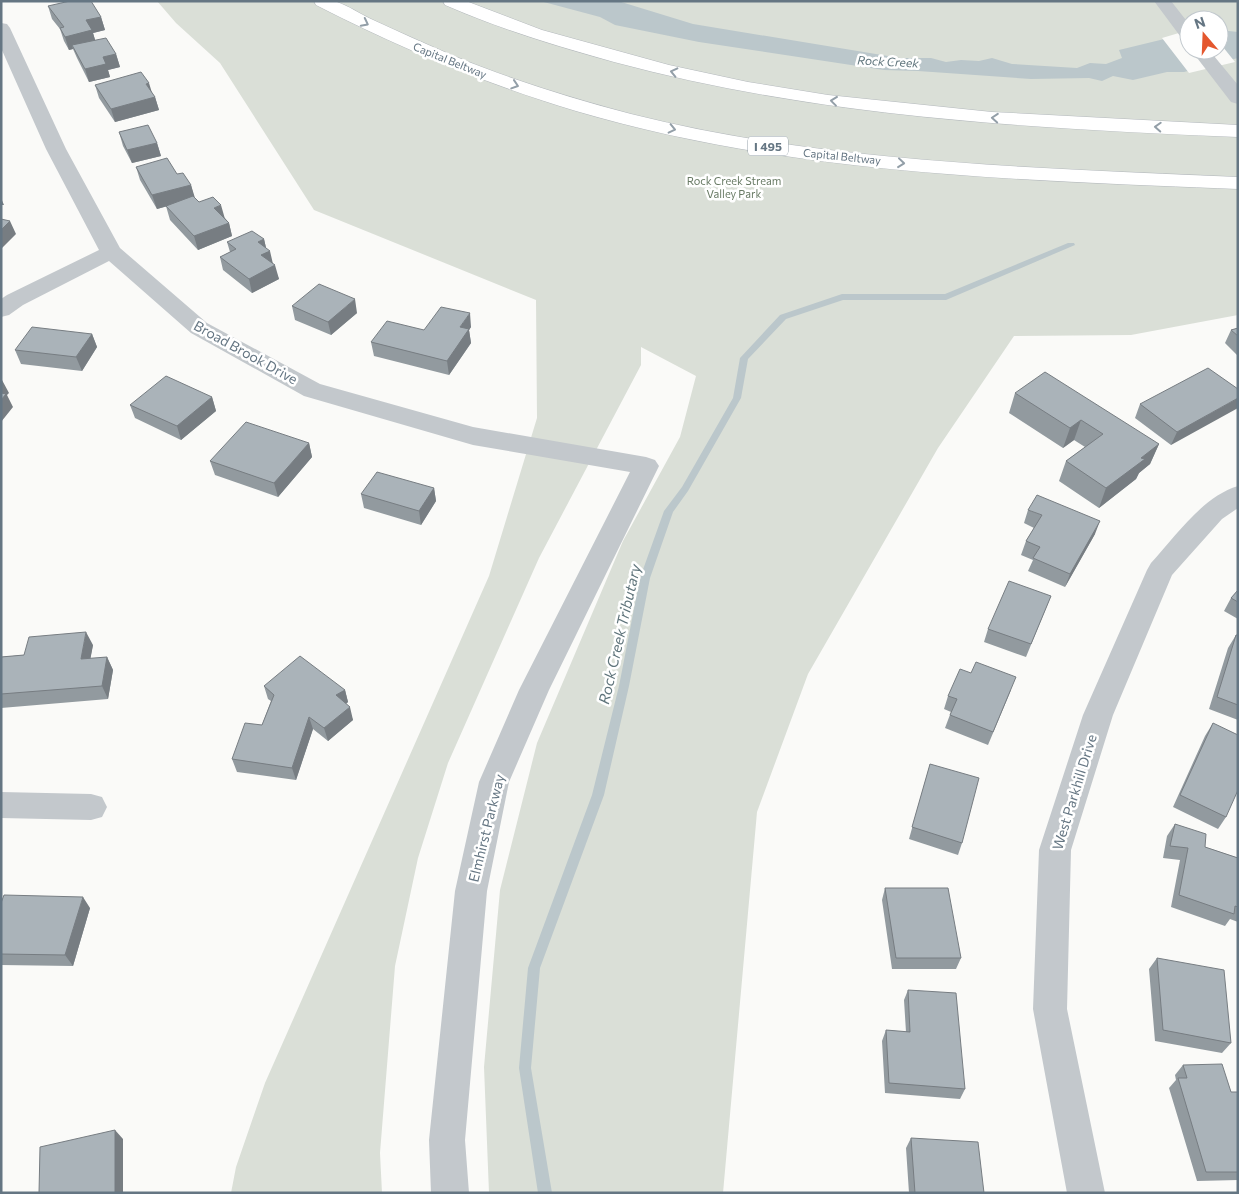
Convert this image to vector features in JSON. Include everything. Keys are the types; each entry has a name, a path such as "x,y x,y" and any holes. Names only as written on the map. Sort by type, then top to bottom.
{"highway":[{"name":"Capital Beltway","path":"322,1 398,39 480,73 577,105 676,130 799,152 941,167 1062,176 1238,183"},
{"path":"451,1 538,34 629,62 712,81 812,99 1042,122 1238,131"}],"street":[{"path":"1162,1 1179,23"},
{"name":"Broad Brook Drive","path":"1,28 56,149 111,252 199,328 312,390 473,436 646,466"},
{"path":"1208,60 1238,98"},
{"path":"1,310 15,300 111,252"},
{"name":"Elmhirst Parkway","path":"450,1193 447,1140 471,891 494,782 534,690 646,466"},
{"name":"West Parkhill Drive","path":"1086,1193 1050,1009 1055,850 1098,715 1161,570 1213,512 1238,495"},
{"path":"1,805 91,806"}],"green space":[{"name":"Rock Creek Stream Valley Park","path":"157,1 1238,1 1238,315 1131,335 1014,336 938,448 808,674 757,812 723,1193 489,1193 484,1067 500,890 537,743 623,541 680,437 696,376 641,347 641,365 539,558 448,763 418,858 395,966 380,1153 382,1193 231,1193 236,1167 265,1083 489,576 537,418 536,300 314,210 220,63 176,23"}],"water":[{"name":"Rock Creek","path":"540,1 618,1 693,24 900,58 931,58 946,62 961,60 979,61 992,58 1012,64 1077,68 1090,63 1106,64 1122,58 1119,50 1179,35 1179,60 1229,60 1229,31 1238,32 1238,58 1184,72 1167,72 1133,80 1113,76 1102,81 1089,78 1031,79 884,70 699,42 615,25 600,17"}],"pier":[{"path":"1179,33 1179,60 1229,60 1229,54 1235,62 1189,73 1162,38"}],"building":[{"path":"70,1 91,1 101,17 86,20 92,30 65,37 60,28 64,27 48,6"},
{"path":"106,38 116,54 103,57 106,64 85,69 72,45"},
{"path":"141,72 149,83 146,84 155,97 111,109 95,85"},
{"path":"148,125 157,143 127,150 119,132"},
{"path":"167,158 177,174 183,173 191,185 152,195 136,167"},
{"path":"193,196 199,202 213,197 221,205 214,208 229,223 194,236 166,206"},
{"path":"1,219 10,221 1,230"},
{"path":"252,231 264,239 258,242 270,251 261,255 275,265 249,279 220,257 236,249 227,242"},
{"path":"319,284 355,299 328,322 292,306"},
{"path":"441,307 470,313 460,327 469,329 447,361 371,342 387,321 424,330"},
{"path":"32,327 92,334 76,357 15,350"},
{"path":"1238,328 1238,336 1231,330"},
{"path":"1208,368 1238,389 1238,398 1177,432 1140,404"},
{"path":"1045,372 1159,444 1141,458 1145,459 1106,488 1066,461 1103,434 1081,420 1070,428 1015,393"},
{"path":"166,376 212,397 177,426 130,405"},
{"path":"1,393 6,394 1,400"},
{"path":"246,422 309,443 274,483 210,461"},
{"path":"377,472 434,488 419,511 361,494"},
{"path":"1037,495 1100,521 1070,574 1033,558 1040,547 1026,541 1042,515 1028,510"},
{"path":"1009,581 1051,596 1031,644 988,629"},
{"path":"1238,590 1238,602 1231,598"},
{"path":"86,632 81,659 107,657 102,686 1,694 1,657 24,655 29,637"},
{"path":"1236,635 1238,635 1238,705 1217,697"},
{"path":"300,656 345,690 336,695 350,707 324,728 309,717 292,768 232,759 245,723 262,725 274,695 264,686"},
{"path":"976,662 1016,677 993,732 950,715 957,699 948,696 960,669 971,673"},
{"path":"1213,723 1238,735 1238,790 1226,817 1180,795"},
{"path":"930,764 979,778 962,843 912,827"},
{"path":"1175,824 1206,834 1205,847 1238,858 1238,907 1235,906 1234,914 1179,895 1188,848 1170,846"},
{"path":"885,888 948,888 961,958 896,958"},
{"path":"4,895 83,897 65,955 1,954 1,903"},
{"path":"1157,958 1224,970 1231,1043 1163,1030"},
{"path":"908,990 956,993 965,1089 889,1083 886,1030 910,1032"},
{"path":"1222,1064 1231,1092 1238,1092 1238,1172 1206,1172 1178,1078 1187,1078 1183,1065"},
{"path":"115,1130 115,1193 39,1193 40,1147"},
{"path":"911,1138 978,1142 984,1193 915,1193"}],"waterway":[{"name":"Rock Creek Tributary","path":"545,1193 525,1068 534,968 598,795 624,686 645,578 669,511 685,489 737,398 744,358 783,317 842,297 946,297 1071,245"}]}
